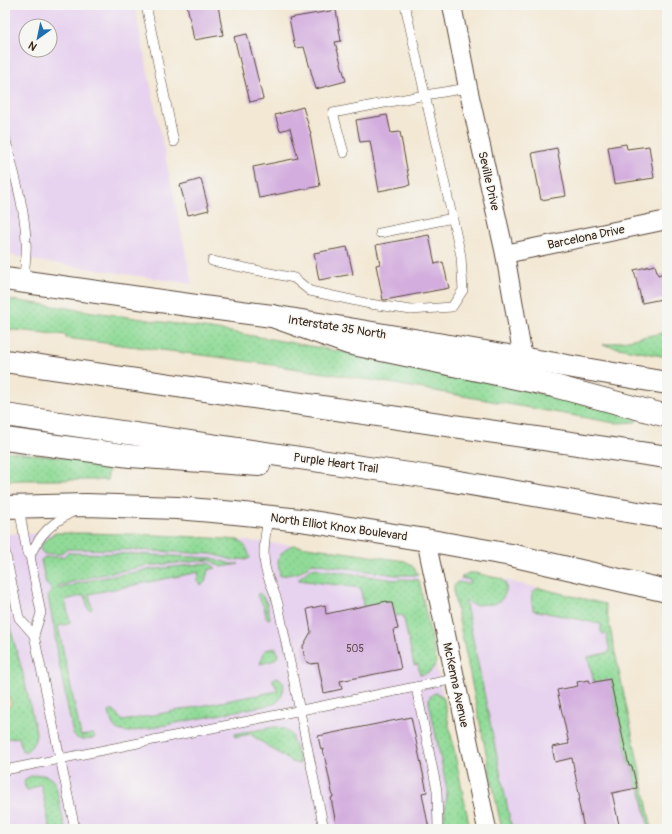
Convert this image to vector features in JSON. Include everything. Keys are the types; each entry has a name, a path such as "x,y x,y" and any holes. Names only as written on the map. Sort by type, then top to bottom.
{"main road":[{"name":"Interstate 35 North","path":"14,280 272,316 667,383"},
{"path":"272,316 348,343 554,386 667,416"},
{"path":"5,361 667,457"},
{"name":"Purple Heart Trail","path":"5,415 430,477 667,518"},
{"path":"5,439 130,456 430,477"},
{"name":"North Elliot Knox Boulevard","path":"12,506 86,505 177,508 300,520 426,540 532,560 667,591"}],"street":[{"name":"Seville Drive","path":"452,5 468,88 505,254 523,358"},
{"name":"Barcelona Drive","path":"505,254 667,220"},
{"name":"McKenna Avenue","path":"426,540 487,829"}],"lane":[{"path":"146,5 174,142"},
{"path":"212,261 294,278 310,290 370,304 411,310 452,307 463,290 461,256 405,5"},
{"path":"344,153 333,113 425,94 468,88"},
{"path":"5,137 24,214 26,241 25,265 14,280"},
{"path":"380,233 453,218"},
{"path":"30,556 34,546 50,527 86,505"},
{"path":"12,506 27,553 30,556 41,613 34,635 75,829"},
{"path":"268,517 264,552 265,567 276,593 324,829"},
{"path":"5,551 19,618 34,635"},
{"path":"6,769 455,679"},
{"path":"416,687 437,790 438,829"}],"shaded area":[{"path":"5,5 134,5 192,284 32,260 5,254"},
{"path":"91,533 226,539 293,545 404,561 412,565 418,578 470,829 5,829 5,534"},
{"path":"468,573 475,573 605,604 652,829 502,829 454,596 454,586 462,576"}],"green space":[{"path":"5,299 231,332 405,363 598,407 637,419 636,422 615,423 390,383 233,359 66,338 66,335 5,329"},
{"path":"667,332 667,357 603,345"},
{"path":"5,451 110,463 107,480 5,481"},
{"path":"56,533 101,533 238,540 243,543 250,558 245,560 233,560 212,554 135,550 66,549 61,554 44,554 40,549 42,544"},
{"path":"293,545 405,561 413,566 418,575 396,575 312,563 298,573 280,576 279,558 286,549"},
{"path":"67,553 134,554 212,558 231,564 239,564 221,567 210,560 145,566 91,577 57,586 58,589 91,580 146,570 209,563 216,568 208,570 205,582 202,585 197,581 199,572 89,594 92,608 91,610 88,609 85,595 65,600 70,622 68,624 58,626 81,736 93,734 95,736 94,738 85,740 75,737 73,734 48,596 51,592 50,587 46,584 41,560 45,557 63,557"},
{"path":"312,568 395,580 419,580 436,661 432,669 420,675 418,664 414,665 403,615 390,617 363,606 361,588 299,580 299,578"},
{"path":"468,573 475,573 502,579 506,586 505,593 501,600 494,604 473,605 465,600 511,825 521,829 504,829 501,826 454,596 454,586 457,582 469,584 470,580 461,578"},
{"path":"539,588 605,604 652,829 649,829 640,788 637,788 632,766 629,766 610,680 594,683 588,657 610,652 606,633 603,634 601,632 601,624 533,610 532,594"},
{"path":"259,593 267,604 269,619 266,618 263,606 257,595"},
{"path":"5,604 36,732 33,744 24,752 22,751 19,737 5,739 5,712 11,704 7,688 5,686"},
{"path":"276,648 278,656 274,660 260,664 265,650"},
{"path":"276,677 282,680 284,689 279,700 273,704 130,732 120,731 117,729 113,725 109,712 112,709 123,721 278,691 273,681"},
{"path":"436,693 442,696 444,700 470,829 443,829 447,792 429,702 431,696"},
{"path":"274,727 285,729 293,737 292,739 300,764 292,762 250,734 234,736 235,734"},
{"path":"37,775 43,775 53,780 56,786 65,829 50,829 41,784 29,790 25,787 24,784 26,779"}],"sand":[{"path":"5,686 7,688 11,704 5,712"}],"building":[{"path":"187,5 218,5 223,35 194,40"},
{"path":"336,10 341,41 335,42 346,81 316,89 304,47 295,48 289,18"},
{"path":"247,34 263,99 250,102 234,37"},
{"path":"303,107 311,134 320,186 259,198 253,167 298,158 290,128 280,131 275,115"},
{"path":"387,115 391,133 400,132 410,185 379,191 370,141 360,142 356,120"},
{"path":"626,144 627,149 649,146 654,178 614,184 608,147"},
{"path":"557,148 566,196 541,200 532,153"},
{"path":"201,179 209,210 188,215 180,185"},
{"path":"429,235 435,264 443,262 449,288 383,300 376,265 380,264 376,245"},
{"path":"347,247 353,274 319,280 314,253"},
{"path":"655,265 658,275 667,272 667,298 642,303 634,270"},
{"path":"387,601 388,603 392,603 398,629 393,630 401,669 340,681 342,689 324,693 318,663 311,664 306,661 304,655 303,646 311,632 307,609 325,605 326,614"},
{"path":"610,679 629,766 632,766 637,788 612,793 620,829 584,829 572,758 555,762 552,747 569,744 557,690 578,686 577,682 589,680 590,683"},
{"path":"411,717 427,792 422,793 429,829 337,829 331,798 333,797 323,749 321,750 318,736"}]}
